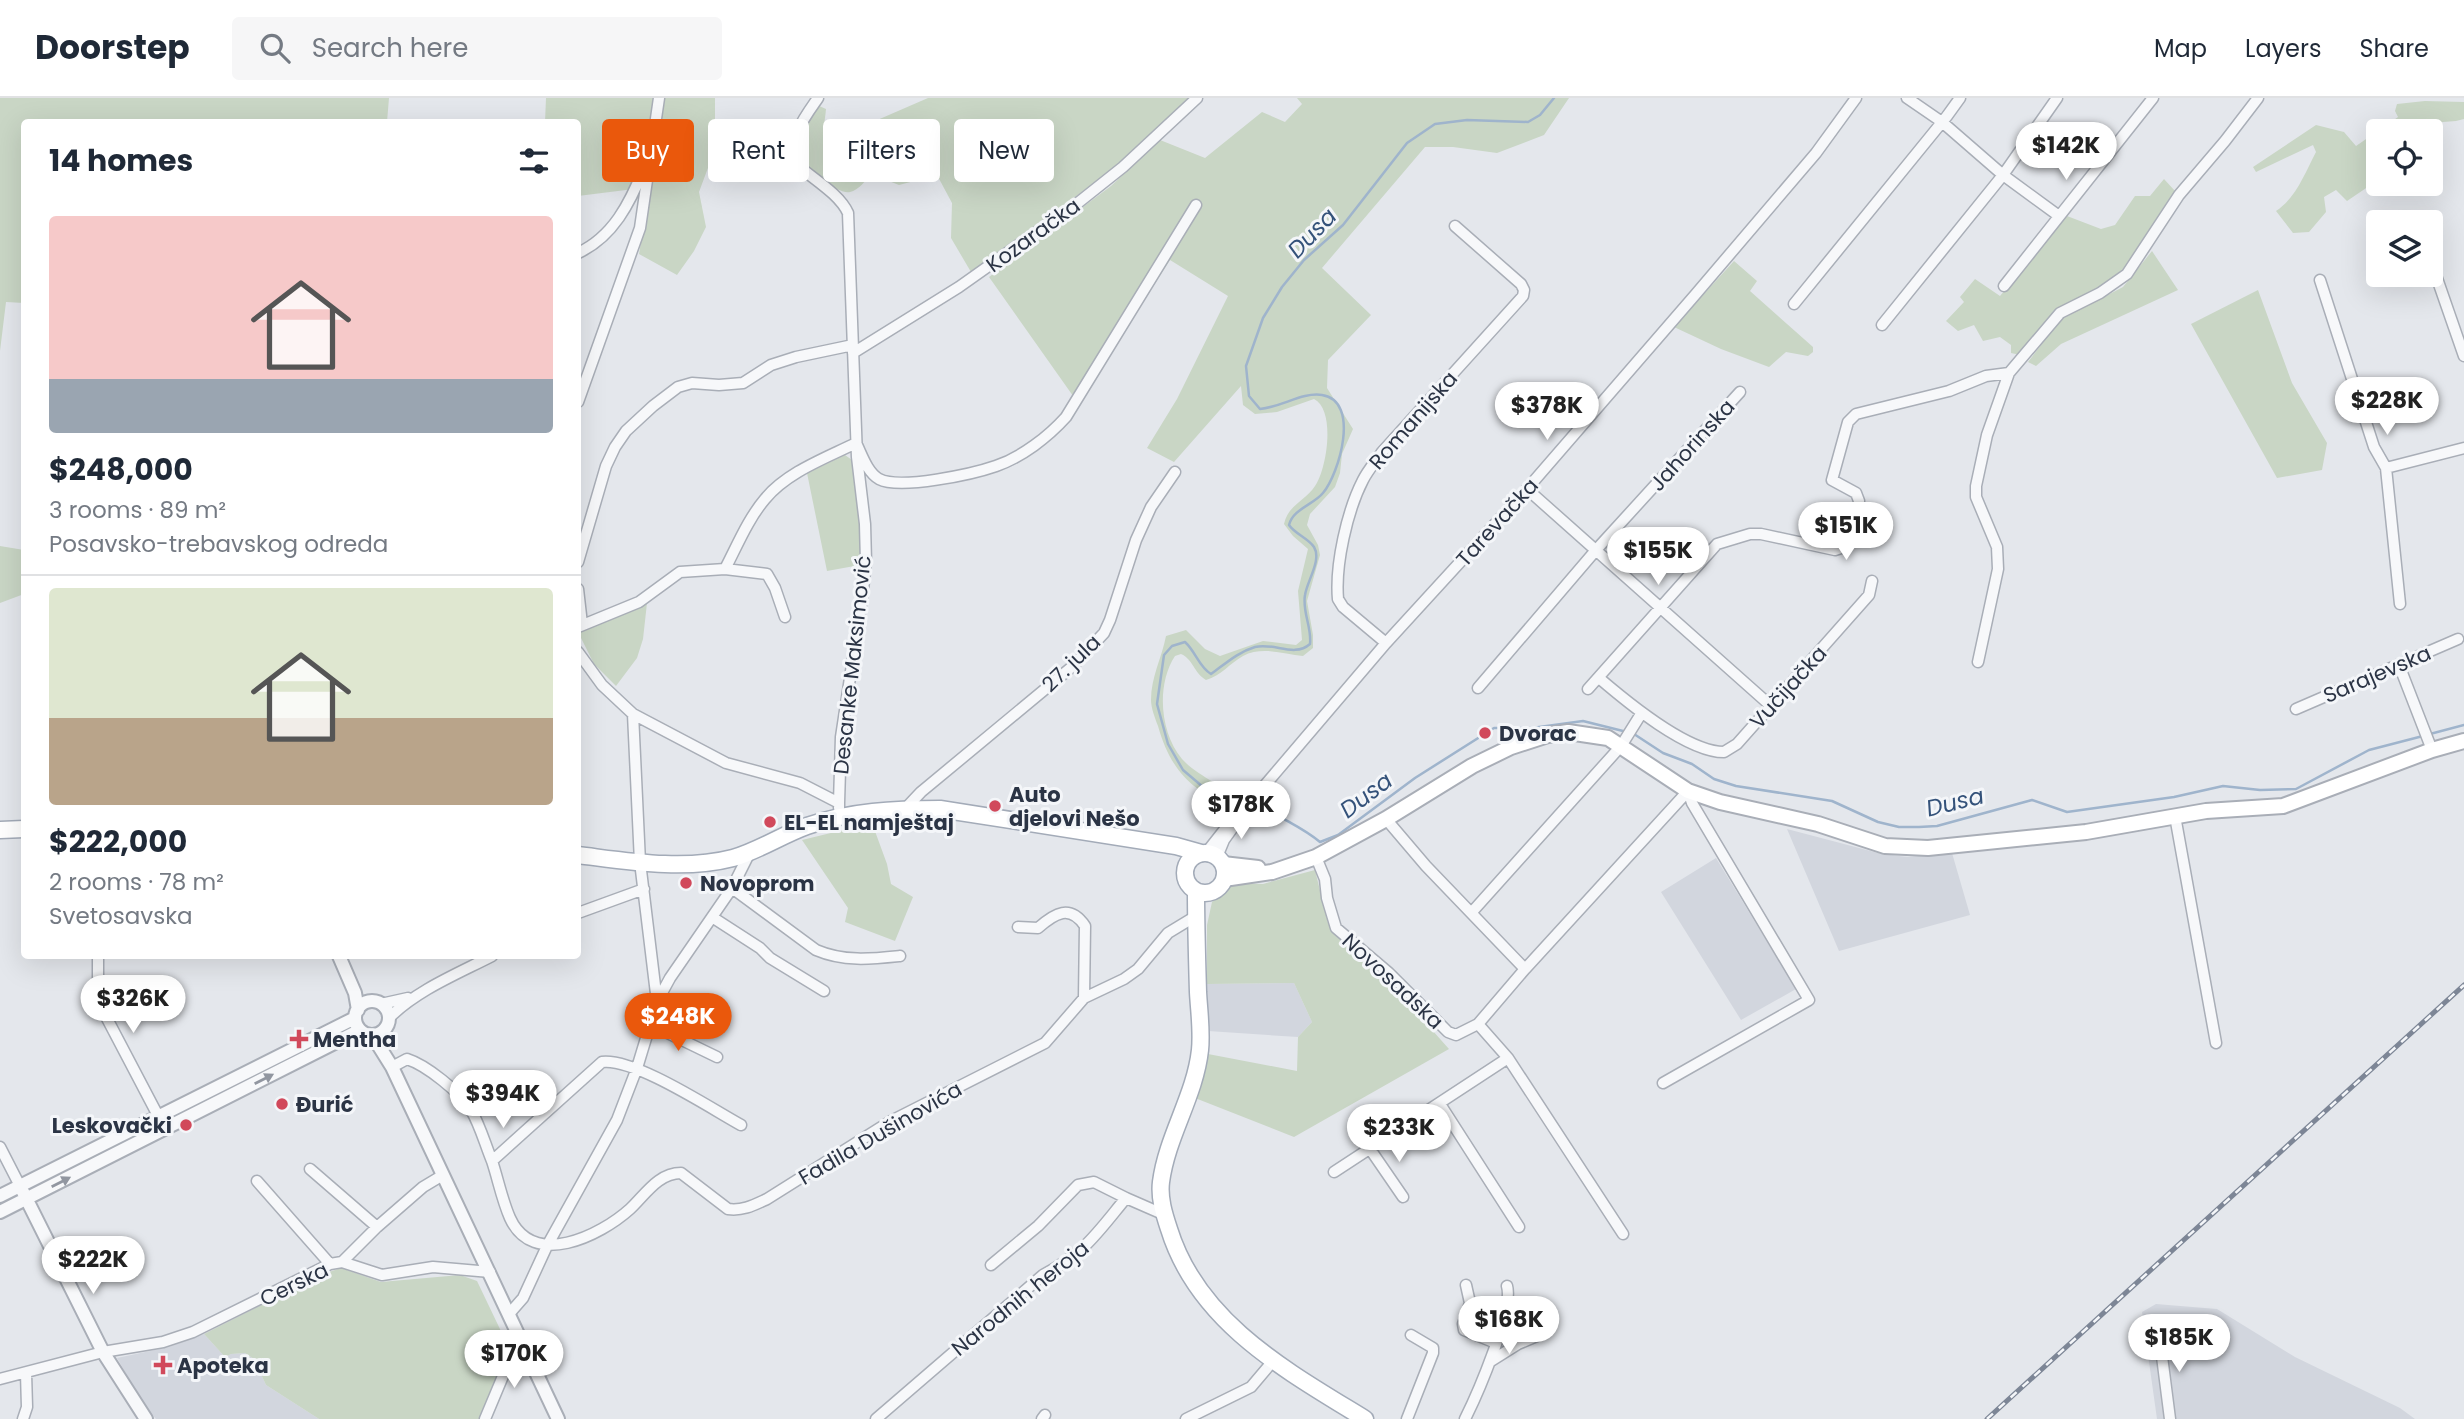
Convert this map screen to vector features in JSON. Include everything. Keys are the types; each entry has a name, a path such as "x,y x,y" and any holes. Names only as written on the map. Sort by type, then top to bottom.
{"main road":[{"path":"581,855 640,862 711,862 733,858 750,851 806,827 839,809 940,809 1149,844 1176,846 1214,861 1264,874 1316,858 1472,766 1523,743 1568,732 1608,738 1622,743 1688,792 1818,824 1885,846 1928,848 2045,837 2238,808 2283,806 2430,746 2464,741"},
{"path":"0,830 21,829"},
{"path":"1149,844 1173,854 1184,864 1186,882 1204,891 1221,885 1214,861"},
{"path":"1185,869 1190,859 1214,861"},
{"path":"1204,891 1196,916 1200,1050 1195,1077 1179,1118 1160,1183 1173,1242 1184,1265 1220,1316 1250,1345 1365,1419"},
{"path":"1196,954 1206,908 1204,891"}],"street":[{"path":"656,119 659,98"},
{"name":"Desanke Maksimović","path":"818,98 803,119 793,144 794,162 843,201 848,213 856,443 865,524 866,562 862,599 841,737 839,809"},
{"name":"Kozaračka","path":"581,552 606,466 615,447 626,431 653,405 678,387 692,383 743,383 771,365 796,357 853,349 959,287 1079,202 1123,167 1197,98"},
{"name":"Tarevačka","path":"1214,861 1224,840 1248,806 1386,643 1527,489 1816,153 1856,98"},
{"path":"1907,98 1942,122 2003,175 2059,216"},
{"path":"1794,304 1960,98"},
{"path":"1882,325 2003,175 2057,98"},
{"path":"2004,286 2153,98"},
{"path":"1978,662 1998,569 1997,547 1976,497 1976,486 1987,435 2009,373 2060,313 2100,293 2127,274 2179,195 2258,98"},
{"path":"581,251 603,238 615,225 636,182"},
{"path":"581,394 640,228 647,182"},
{"name":"Desanke Maksimović","path":"856,443 869,470 879,479 891,482 920,482 996,466 1029,449 1056,429 1066,417 1196,205"},
{"name":"Romanijska","path":"1386,643 1343,607 1338,599 1343,544 1354,503 1363,480 1382,453 1522,296 1524,290 1521,284 1455,226"},
{"path":"2320,280 2374,447 2386,468 2400,604"},
{"path":"2440,287 2464,356"},
{"path":"1588,689 1717,544 1737,537 1761,534 1835,550 1850,542 1854,536 1859,501 1856,493 1832,480 1848,422 1856,414 1949,391 1986,376 2009,373"},
{"name":"Jahorinska","path":"1478,688 1596,550 1740,392"},
{"path":"725,569 756,510 766,497 780,484 807,467 856,443"},
{"path":"2386,468 2464,448"},
{"name":"27. jula","path":"905,809 921,792 1073,666 1104,633 1136,540 1151,507 1175,472"},
{"path":"1527,489 1771,706"},
{"path":"581,626 639,602 680,572 725,569 767,574 785,617"},
{"name":"Vučijačka","path":"1638,717 1702,749 1724,752 1737,744 1869,595 1872,581"},
{"name":"Sarajevska","path":"2296,709 2458,639"},
{"path":"581,656 602,685 633,714 726,763 800,783 839,809"},
{"path":"2399,665 2430,746"},
{"path":"1472,912 1622,743 1638,717 1598,678"},
{"path":"633,714 640,862 657,1002"},
{"path":"1663,1083 1809,1000 1688,792"},
{"name":"Novosadska","path":"1316,858 1325,879 1327,898 1336,928 1389,973 1448,1032 1457,1035 1478,1024 1688,792"},
{"path":"2175,816 2216,1043"},
{"path":"1386,819 1426,866 1525,969"},
{"path":"509,1314 523,1298 547,1246 617,1120 637,1068 657,1002 670,978 732,888 750,851"},
{"path":"732,888 825,954 858,960 900,956"},
{"path":"581,912 644,889"},
{"path":"1018,927 1038,928 1058,913 1078,916 1085,926 1084,998"},
{"name":"Fadila Dušinovića","path":"547,1246 578,1240 600,1229 628,1210 649,1188 673,1173 681,1173 728,1209 747,1208 767,1199 891,1121 1045,1043 1084,998 1124,979 1138,969 1168,933 1196,916"},
{"path":"712,917 760,948 770,958 824,991"},
{"path":"98,959 98,997 101,1007 165,1129"},
{"path":"0,1212 370,1024 486,959"},
{"path":"0,1196 159,1116 370,1024 387,1010 376,1002 342,961"},
{"path":"342,961 558,1419"},
{"path":"370,1024 364,1004 394,1002 425,991"},
{"name":"Novosadska","path":"1478,1024 1508,1058 1623,1234"},
{"path":"650,1025 718,1057"},
{"path":"1335,1172 1508,1058"},
{"path":"392,1066 407,1059 418,1063 471,1109 492,1161 510,1219 538,1245 547,1246"},
{"path":"492,1161 602,1062 611,1061 637,1068 741,1125"},
{"path":"1440,1104 1519,1227"},
{"path":"0,1147 103,1352 146,1419"},
{"path":"1370,1149 1403,1197"},
{"path":"310,1169 377,1227"},
{"path":"342,1262 423,1187 443,1175"},
{"path":"257,1181 330,1264"},
{"path":"991,1265 1038,1226 1078,1185 1094,1182 1165,1215"},
{"name":"Narodnih heroja","path":"876,1419 1043,1275 1085,1249 1126,1198"},
{"name":"Cerska","path":"0,1379 103,1352 163,1342 193,1332 330,1264 342,1262 382,1275 433,1268 490,1272"},
{"path":"1466,1285 1471,1303 1463,1324 1464,1330 1496,1343"},
{"path":"1465,1419 1491,1361 1507,1301 1507,1286"},
{"path":"1491,1361 1518,1344 1544,1333"},
{"path":"2159,1333 2169,1419"},
{"path":"1407,1419 1433,1353 1429,1344 1411,1335"},
{"path":"485,1419 511,1357 524,1345"},
{"path":"1186,1419 1251,1387 1273,1361"},
{"path":"23,1419 27,1407 26,1373"},
{"path":"27,1407 33,1419"}],"shaded area":[{"path":"1787,829 1882,854 1908,857 1952,853 1970,915 1839,951"},
{"path":"1716,858 1796,989 1741,1020 1661,892"},
{"path":"1294,983 1312,1022 1298,1037 1208,1031 1207,984"},
{"path":"2156,1304 2217,1309 2295,1357 2400,1408 2415,1419 2157,1419 2142,1312"},
{"path":"204,1334 225,1357 245,1353 254,1359 266,1385 319,1419 156,1419 144,1405 117,1358 169,1347"}],"green space":[{"path":"0,98 389,98 387,119 21,119 21,303 6,302 0,351"},
{"path":"546,98 715,98 715,119 708,119 708,168 699,192 706,227 694,251 677,275 639,254 650,187 581,196 581,119 545,119"},
{"path":"928,98 1190,98 1120,163 971,272 951,238 952,203 940,181 940,119 880,119"},
{"path":"1297,98 1569,98 1544,135 1497,153 1453,147 1425,147 1322,268 1371,315 1328,360 1327,388 1353,429 1342,454 1335,487 1310,514 1307,525 1318,545 1320,555 1307,601 1313,648 1303,656 1273,652 1250,653 1206,680 1181,654 1175,656 1165,681 1165,723 1175,748 1189,766 1213,782 1215,790 1238,800 1232,807 1194,786 1176,766 1163,741 1152,710 1153,683 1166,636 1186,630 1205,649 1220,656 1263,641 1296,645 1302,640 1298,591 1308,549 1284,524 1289,512 1315,486 1323,467 1327,427 1321,405 1314,399 1277,412 1255,414 1243,405 1241,386 1174,462 1147,448 1177,399 1228,296 1170,260 1078,403 989,277 1111,186 1160,140 1205,158 1262,112 1285,122 1302,104"},
{"path":"2425,101 2464,102 2464,119 2443,122 2443,119 2395,119 2398,117 2395,111 2397,104"},
{"path":"817,105 826,109 823,119 823,181 809,170 808,119"},
{"path":"2316,125 2344,132 2356,146 2366,139 2366,188 2347,201 2336,190 2324,197 2326,212 2309,232 2293,233 2276,211 2289,199 2299,184 2316,152 2313,145 2256,172 2253,167"},
{"path":"2164,179 2175,191 2125,269 2118,276 2060,309 2045,323 2020,355 2011,353 2011,345 2000,337 1983,341 1974,325 1958,331 1946,321 1964,302 1960,297 1975,279 2000,296 2067,216 2101,229 2115,225 2135,196 2150,196"},
{"path":"825,182 864,182 850,192"},
{"path":"2152,251 2178,290 2061,344 2036,366 2028,362 2060,320 2123,287"},
{"path":"1734,261 1757,281 1750,291 1813,347 1813,352 1808,356 1786,352 1769,367 1674,327"},
{"path":"2258,290 2292,383 2327,443 2322,470 2277,478 2191,324"},
{"path":"845,455 852,460 860,532 860,565 827,571 807,473"},
{"path":"0,546 21,550 21,595 0,603"},
{"path":"647,603 643,639 637,658 616,686 594,664 581,638 584,628"},
{"path":"872,823 887,864 891,884 913,897 895,941 845,922 848,908 802,840"},
{"path":"1315,870 1328,923 1408,1003 1449,1049 1294,1137 1195,1098 1208,1054 1297,1071 1298,1037 1312,1022 1294,983 1207,984 1207,925 1212,902 1231,883 1263,884"},
{"path":"341,1268 381,1282 460,1275 477,1281 510,1350 482,1419 319,1419 266,1385 254,1359 245,1353 225,1357 204,1334 323,1274"}],"waterway":[{"name":"Dusa","path":"1247,805 1221,799 1183,770 1168,744 1157,704 1164,655 1172,646 1185,642 1211,674 1237,655 1255,647 1297,650 1310,644 1304,601 1316,552 1314,547 1289,525 1295,515 1319,497 1329,484 1340,455 1344,424 1341,410 1334,400 1322,395 1307,396 1260,409 1249,396 1246,366 1263,318 1282,287 1304,260 1343,225 1407,143 1435,124 1467,120 1528,122 1540,115 1554,98"},
{"name":"Dusa","path":"1254,806 1288,821 1320,842 1338,835 1415,778 1494,728 1532,728 1583,721 1627,732"},
{"name":"Dusa","path":"2430,734 2464,725"},
{"name":"Dusa","path":"1634,734 1663,753 1692,764 1714,779 1736,786 1832,801 1878,822 1899,827 1937,826 2032,800 2067,812 2174,797 2223,786 2260,790 2296,789 2369,750 2423,736"}],"railway":[{"path":"1987,1419 2464,985"}],"place":[{"name":"Dvorac","path":"1485,733"},
{"name":"Auto djelovi Nešo","path":"995,806"},
{"name":"EL-EL namještaj","path":"770,822"},
{"name":"Novoprom","path":"686,883"},
{"name":"Mentha","path":"299,1039"},
{"name":"Đurić","path":"282,1104"},
{"name":"Leskovački","path":"186,1125"},
{"name":"Apoteka","path":"163,1365"}]}
